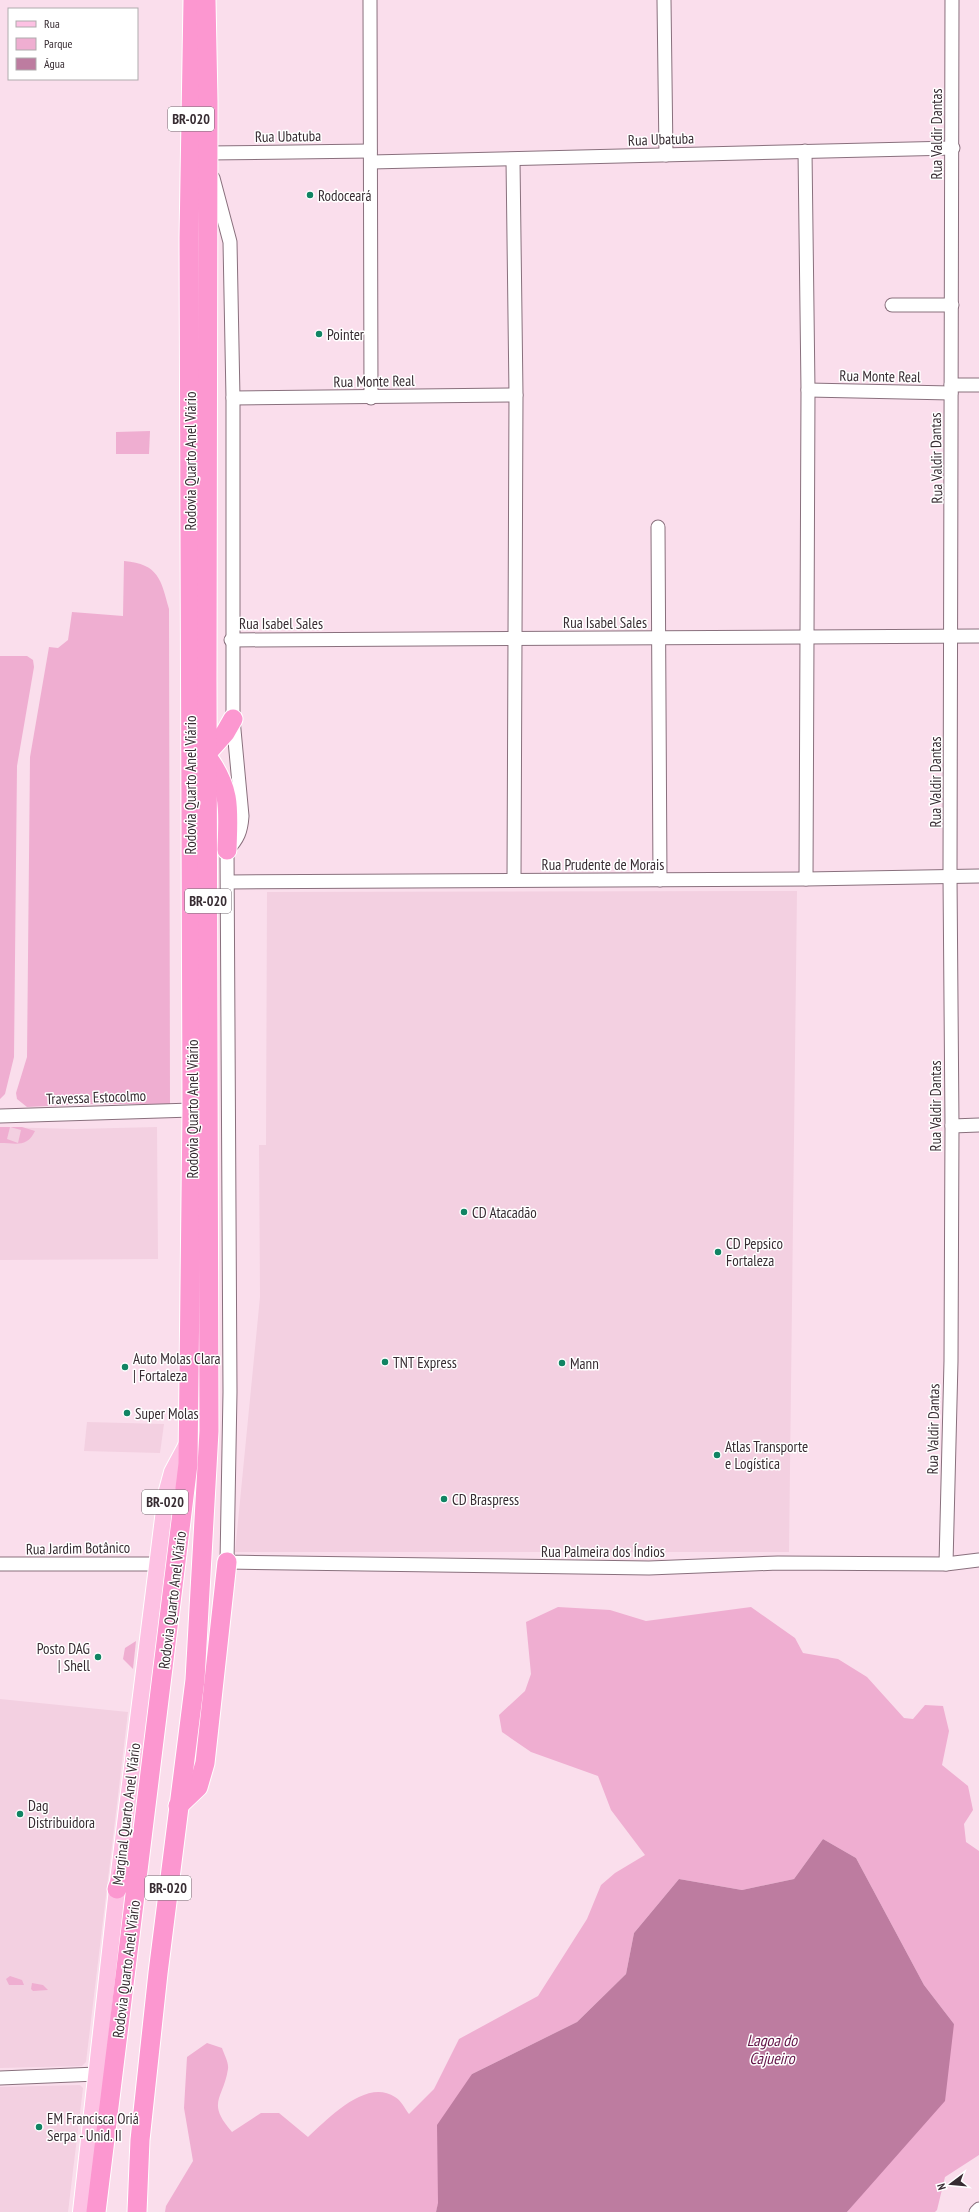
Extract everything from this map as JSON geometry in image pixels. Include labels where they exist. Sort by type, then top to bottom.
[{"type":"highway","name":"Rodovia Quarto Anel Viário","points":[[96,2212],[188,1464],[187,1444],[192,1110],[189,238],[193,0]]},
{"type":"highway","name":"Rodovia Quarto Anel Viário","points":[[137,2212],[140,2140],[178,1806],[195,1680],[203,1565],[209,1431],[206,0]]},
{"type":"highway","points":[[227,850],[227,794],[208,755],[225,733],[233,719]]},
{"type":"highway","points":[[178,1806],[198,1787],[205,1763],[227,1562]]},
{"type":"highway","points":[[176,1565],[203,1565]]},
{"type":"highway","points":[[117,1889],[145,1816]]},
{"type":"main road","name":"Marginal Quarto Anel Viário","points":[[81,2212],[117,1889],[166,1494],[172,1472],[187,1444]]},
{"type":"street","points":[[370,0],[371,398]]},
{"type":"street","points":[[664,0],[666,155]]},
{"type":"street","name":"Rua Valdir Dantas","points":[[946,1564],[951,1361],[952,1126],[950,876],[952,636],[952,0]]},
{"type":"street","name":"Rua Ubatuba","points":[[207,155],[513,160],[953,148]]},
{"type":"street","points":[[805,151],[808,390],[806,879]]},
{"type":"street","points":[[207,155],[229,235],[233,398],[231,640],[233,719],[242,816],[239,835],[227,850],[230,1392],[227,1562]]},
{"type":"street","points":[[513,160],[516,396],[514,880]]},
{"type":"street","points":[[892,306],[952,305]]},
{"type":"street","name":"Rua Monte Real","points":[[808,390],[951,389],[979,385]]},
{"type":"street","name":"Rua Monte Real","points":[[233,398],[516,396]]},
{"type":"street","points":[[658,527],[660,880]]},
{"type":"street","name":"Rua Isabel Sales","points":[[231,640],[514,637],[659,638],[979,636]]},
{"type":"street","name":"Rua Prudente de Morais","points":[[228,882],[806,879],[979,876]]},
{"type":"street","name":"Travessa Estocolmo","points":[[0,1116],[192,1110]]},
{"type":"street","points":[[952,1126],[979,1125]]},
{"type":"street","name":"Rua Palmeira dos Índios","points":[[227,1562],[649,1568],[778,1563],[946,1564],[979,1560]]},
{"type":"street","name":"Rua Jardim Botânico","points":[[0,1564],[157,1564]]},
{"type":"street","points":[[0,2078],[97,2074]]},
{"type":"street","points":[[976,2212],[979,2209]]},
{"type":"shaded area","points":[[797,891],[789,1552],[235,1552],[260,1297],[259,1145],[266,1145],[267,892]]},
{"type":"shaded area","points":[[0,1127],[75,1129],[157,1127],[158,1259],[0,1260]]},
{"type":"shaded area","points":[[87,1422],[164,1424],[160,1453],[84,1451]]},
{"type":"shaded area","points":[[0,1699],[128,1712],[86,2062],[82,2066],[0,2068]]},
{"type":"shaded area","name":"EM Francisca Oriá Serpa - Unid. II","points":[[80,2085],[83,2088],[68,2212],[0,2212],[0,2087]]},
{"type":"green space","points":[[150,431],[149,454],[116,454],[116,432]]},
{"type":"green space","points":[[124,561],[145,566],[157,575],[164,590],[169,609],[170,1104],[87,1104],[27,1107],[17,1099],[16,1093],[27,1057],[30,757],[49,647],[58,648],[68,640],[72,612],[123,616]]},
{"type":"green space","points":[[0,656],[27,656],[33,660],[34,667],[17,766],[14,1057],[5,1094],[0,1099]]},
{"type":"green space","points":[[0,1127],[10,1127],[22,1127],[35,1131],[25,1142],[16,1144],[0,1143]],"holes":[[[10,1127],[21,1130],[18,1143],[7,1139]]]},
{"type":"green space","points":[[558,1607],[610,1610],[646,1621],[751,1607],[795,1638],[803,1653],[838,1659],[867,1677],[904,1718],[913,1719],[925,1705],[943,1706],[949,1731],[942,1765],[968,1786],[973,1810],[964,1824],[966,1842],[979,1851],[979,2155],[945,2177],[937,2210],[935,2212],[847,2212],[883,2169],[954,2024],[924,1985],[856,1858],[823,1839],[794,1879],[742,1890],[679,1879],[634,1933],[626,1974],[577,2022],[472,2074],[436,2212],[165,2212],[166,2206],[193,2161],[184,2108],[187,2057],[207,2043],[222,2048],[227,2061],[228,2069],[218,2101],[218,2107],[224,2122],[232,2132],[261,2113],[279,2113],[308,2137],[326,2120],[348,2103],[372,2093],[384,2093],[397,2098],[409,2114],[434,2089],[459,2039],[538,1996],[587,1919],[601,1885],[615,1873],[645,1855],[611,1810],[598,1776],[531,1752],[502,1732],[499,1715],[525,1691],[531,1674],[526,1622]]},
{"type":"green space","points":[[136,1641],[133,1669],[123,1659],[125,1648]]},
{"type":"green space","points":[[10,1976],[22,1980],[24,1985],[9,1985],[6,1979]]},
{"type":"green space","points":[[32,1983],[43,1985],[48,1990],[33,1991],[31,1989]]},
{"type":"water","name":"Lagoa do Cajueiro","points":[[823,1839],[856,1858],[924,1985],[954,2024],[945,2101],[847,2212],[436,2212],[438,2203],[437,2125],[472,2074],[577,2022],[626,1974],[634,1933],[679,1879],[742,1890],[794,1879]]},
{"type":"place","name":"Rodoceará","points":[[310,195]]},
{"type":"place","name":"Pointer","points":[[319,334]]},
{"type":"place","name":"CD Atacadão","points":[[464,1212]]},
{"type":"place","name":"CD Pepsico Fortaleza","points":[[718,1252]]},
{"type":"place","name":"TNT Express","points":[[385,1362]]},
{"type":"place","name":"Mann","points":[[562,1363]]},
{"type":"place","name":"Auto Molas Clara | Fortaleza","points":[[125,1367]]},
{"type":"place","name":"Super Molas","points":[[127,1413]]},
{"type":"place","name":"Atlas Transporte e Logística","points":[[717,1455]]},
{"type":"place","name":"CD Braspress","points":[[444,1499]]},
{"type":"place","name":"Posto DAG | Shell","points":[[98,1657]]},
{"type":"place","name":"Dag Distribuidora","points":[[20,1814]]},
{"type":"place","name":"EM Francisca Oriá Serpa - Unid. II","points":[[39,2127]]}]
